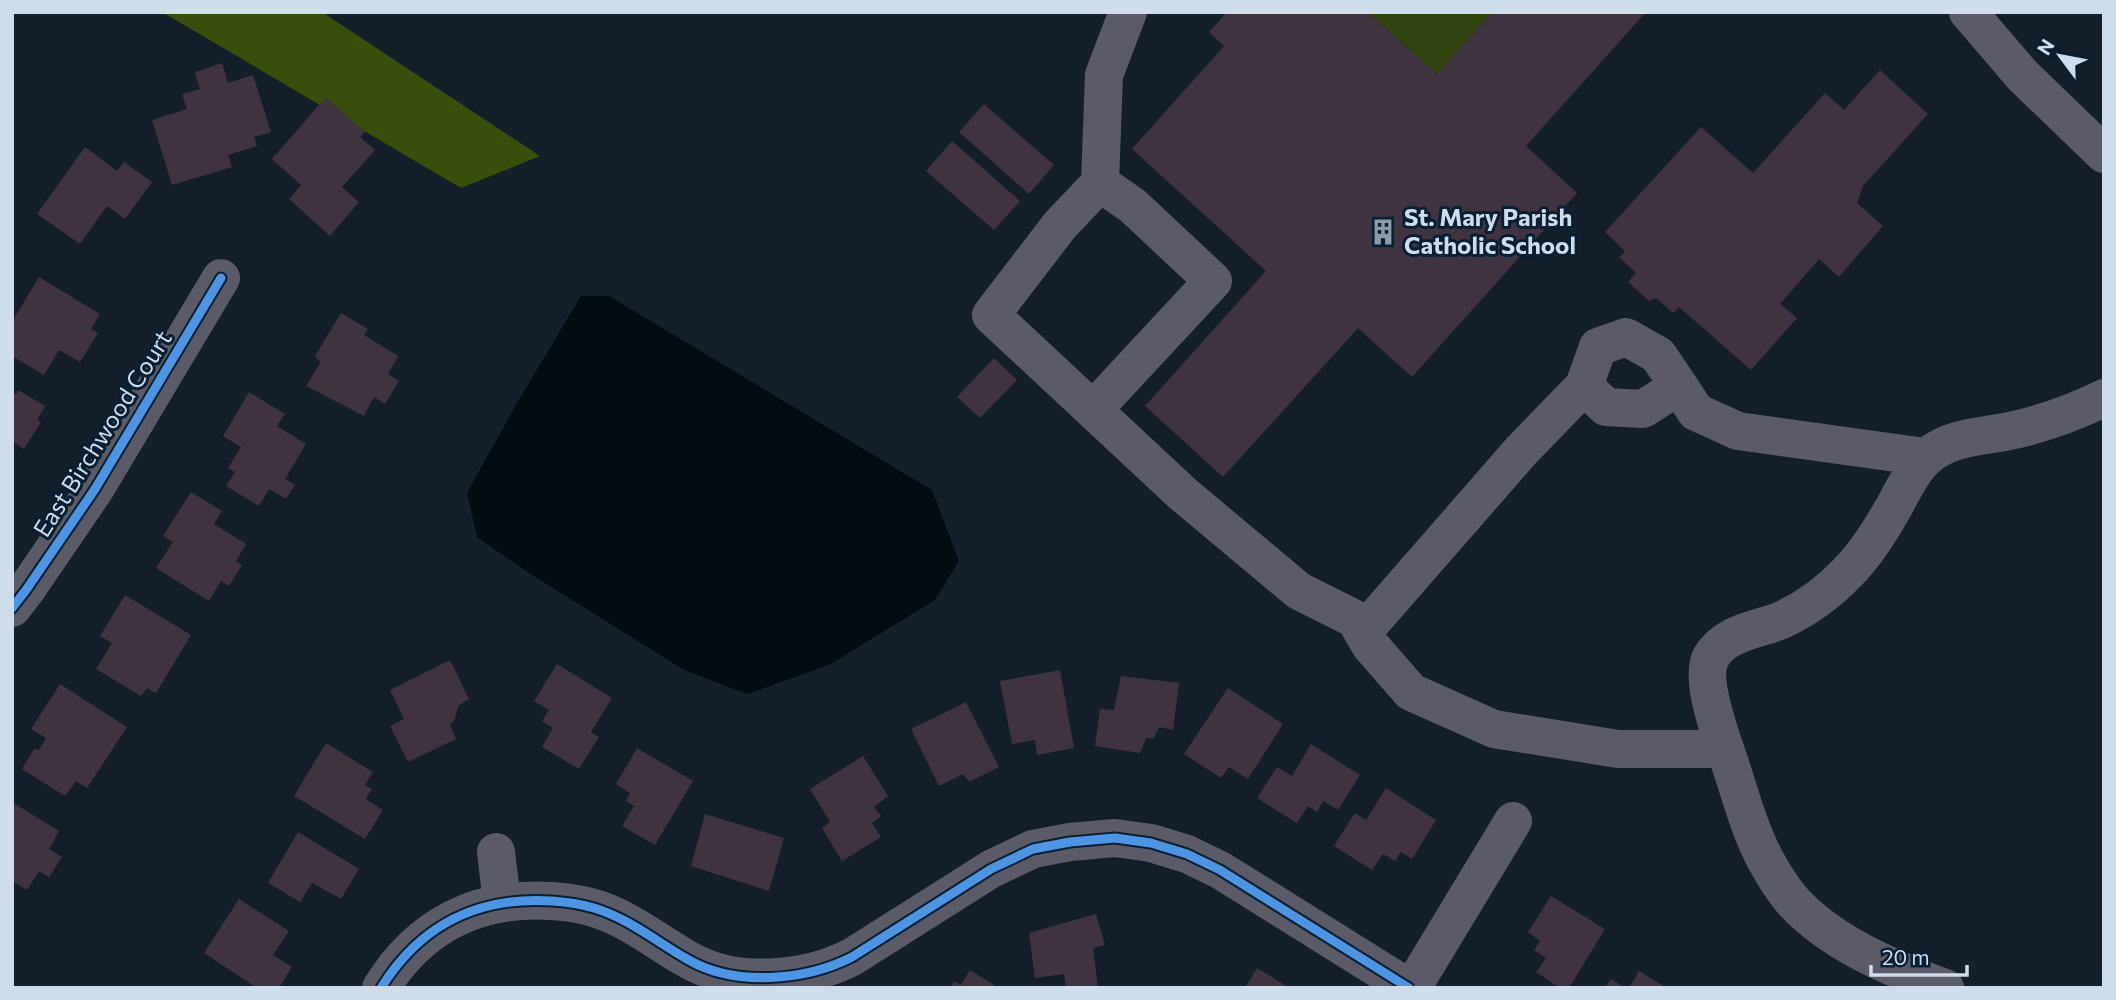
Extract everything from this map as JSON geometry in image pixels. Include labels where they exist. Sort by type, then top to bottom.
[{"type":"street","points":[[1128,12],[1104,75],[1100,183],[1060,225],[991,314],[1183,494],[1299,591],[1355,619],[1370,645],[1411,692],[1494,729],[1618,749],[1725,749]]},
{"type":"street","points":[[1968,12],[2022,75],[2104,154]]},
{"type":"street","points":[[1093,410],[1213,281],[1133,206],[1100,183]]},
{"type":"street","name":"East Birchwood Court","points":[[12,607],[94,489],[221,278]]},
{"type":"street","points":[[1363,632],[1521,451],[1584,386],[1598,347],[1626,337],[1658,355],[1696,412],[1738,431],[1925,457]]},
{"type":"street","points":[[1584,386],[1606,407],[1643,409],[1679,386]]},
{"type":"street","points":[[1945,988],[1909,975],[1843,940],[1812,919],[1790,897],[1765,858],[1718,730],[1707,676],[1709,660],[1731,637],[1783,619],[1821,598],[1851,569],[1890,514],[1925,457],[1939,448],[1969,438],[2014,430],[2068,415],[2104,398]]},
{"type":"street","points":[[381,988],[391,971],[417,944],[441,925],[473,909],[533,900],[567,902],[594,908],[626,922],[691,961],[729,974],[810,981],[991,869],[1032,849],[1115,838],[1156,844],[1187,854],[1220,870],[1411,988],[1513,821]]},
{"type":"street","points":[[496,852],[502,903]]},
{"type":"green space","points":[[162,12],[322,12],[540,156],[461,188]]},
{"type":"green space","points":[[1368,12],[1493,12],[1437,74]]},
{"type":"shaded area","points":[[581,296],[609,296],[932,490],[959,561],[935,600],[829,665],[747,694],[684,670],[526,571],[477,537],[467,493]]},
{"type":"building","name":"St. Mary Parish Catholic School","points":[[1227,12],[1368,12],[1437,74],[1493,12],[1646,12],[1526,146],[1577,193],[1412,377],[1358,328],[1223,477],[1145,406],[1266,271],[1132,149],[1224,46],[1209,32]]},
{"type":"building","points":[[222,63],[228,83],[253,75],[271,132],[254,137],[257,146],[228,155],[232,167],[172,185],[152,120],[187,109],[182,94],[200,89],[195,72]]},
{"type":"building","points":[[1880,70],[1928,114],[1863,186],[1857,203],[1883,226],[1839,277],[1819,259],[1780,304],[1797,318],[1751,370],[1679,307],[1673,313],[1656,298],[1649,301],[1628,282],[1636,273],[1619,257],[1625,251],[1605,232],[1701,127],[1753,173],[1825,93],[1844,110]]},
{"type":"building","points":[[326,97],[365,132],[360,137],[375,150],[342,187],[359,202],[330,236],[289,199],[301,185],[272,159]]},
{"type":"building","points":[[984,104],[1054,165],[1029,194],[959,132]]},
{"type":"building","points":[[952,141],[1020,201],[994,230],[926,171]]},
{"type":"building","points":[[85,147],[117,171],[124,162],[152,182],[125,219],[107,206],[80,244],[37,214]]},
{"type":"building","points":[[39,277],[100,314],[91,329],[98,333],[80,362],[59,350],[44,375],[12,356],[12,322]]},
{"type":"building","points":[[341,313],[368,329],[364,335],[398,356],[388,374],[399,381],[385,404],[374,397],[364,416],[306,386],[321,362],[315,356]]},
{"type":"building","points":[[994,358],[1017,380],[980,418],[957,397]]},
{"type":"building","points":[[18,390],[45,406],[37,420],[41,422],[24,449],[12,441],[12,392],[16,394]]},
{"type":"building","points":[[249,392],[285,414],[277,426],[306,444],[285,479],[295,485],[286,499],[269,489],[259,506],[226,486],[235,472],[228,468],[241,447],[223,436]]},
{"type":"building","points":[[191,492],[222,511],[214,524],[246,544],[236,561],[242,565],[229,586],[221,581],[209,601],[156,568],[173,542],[163,536]]},
{"type":"building","points":[[125,595],[191,635],[156,693],[147,688],[141,696],[96,669],[112,643],[100,636]]},
{"type":"building","points":[[450,660],[469,699],[458,706],[455,719],[450,725],[456,739],[408,762],[390,726],[404,719],[390,690]]},
{"type":"building","points":[[557,664],[612,698],[591,732],[599,737],[579,769],[542,747],[553,728],[542,721],[549,710],[534,701]]},
{"type":"building","points":[[1060,670],[1074,748],[1037,755],[1035,740],[1012,744],[1000,681]]},
{"type":"building","points":[[1121,676],[1179,683],[1173,730],[1159,727],[1154,738],[1146,738],[1140,753],[1095,746],[1100,709],[1114,710]]},
{"type":"building","points":[[60,684],[127,727],[87,788],[76,781],[65,796],[22,769],[34,749],[39,750],[46,738],[31,729]]},
{"type":"building","points":[[1228,688],[1283,724],[1248,779],[1229,767],[1221,778],[1184,754]]},
{"type":"building","points":[[966,702],[999,767],[969,782],[963,774],[939,786],[911,729]]},
{"type":"building","points":[[326,743],[373,772],[365,785],[372,789],[366,799],[383,810],[365,839],[294,796]]},
{"type":"building","points":[[1311,744],[1360,775],[1338,810],[1323,801],[1317,812],[1308,806],[1297,823],[1257,798],[1277,767],[1292,776]]},
{"type":"building","points":[[637,748],[693,781],[655,845],[622,826],[634,806],[626,801],[630,793],[616,784]]},
{"type":"building","points":[[863,756],[888,796],[874,807],[881,816],[872,823],[881,837],[842,861],[822,828],[830,822],[810,789]]},
{"type":"building","points":[[1386,788],[1436,820],[1412,859],[1401,852],[1395,861],[1383,854],[1372,870],[1334,846],[1355,813],[1366,820]]},
{"type":"building","points":[[12,802],[59,831],[49,849],[62,857],[49,877],[39,871],[27,890],[12,881]]},
{"type":"building","points":[[705,814],[784,838],[769,891],[691,866]]},
{"type":"building","points":[[298,832],[359,869],[341,899],[312,883],[300,902],[268,883]]},
{"type":"building","points":[[1551,896],[1605,929],[1569,988],[1560,988],[1536,972],[1546,958],[1534,950],[1540,941],[1528,932]]},
{"type":"building","points":[[239,899],[289,931],[273,955],[292,967],[279,988],[257,988],[204,953]]},
{"type":"building","points":[[1096,914],[1105,945],[1093,948],[1098,988],[1066,988],[1064,974],[1035,978],[1029,933]]},
{"type":"building","points":[[1257,968],[1290,988],[1245,988]]},
{"type":"building","points":[[970,970],[999,988],[950,988],[954,981],[961,985]]},
{"type":"building","points":[[1639,971],[1667,988],[1629,988]]},
{"type":"building","points":[[1611,979],[1626,988],[1605,988]]},
{"type":"cycle path","points":[[12,608],[95,489],[221,278]]},
{"type":"cycle path","points":[[381,988],[414,947],[433,931],[476,910],[525,901],[568,903],[607,912],[687,959],[726,974],[769,978],[792,976],[852,957],[991,869],[1033,849],[1115,838],[1151,843],[1187,854],[1220,870],[1409,988]]},
{"type":"place","name":"St. Mary Parish Catholic School","points":[[1383,232]]}]
